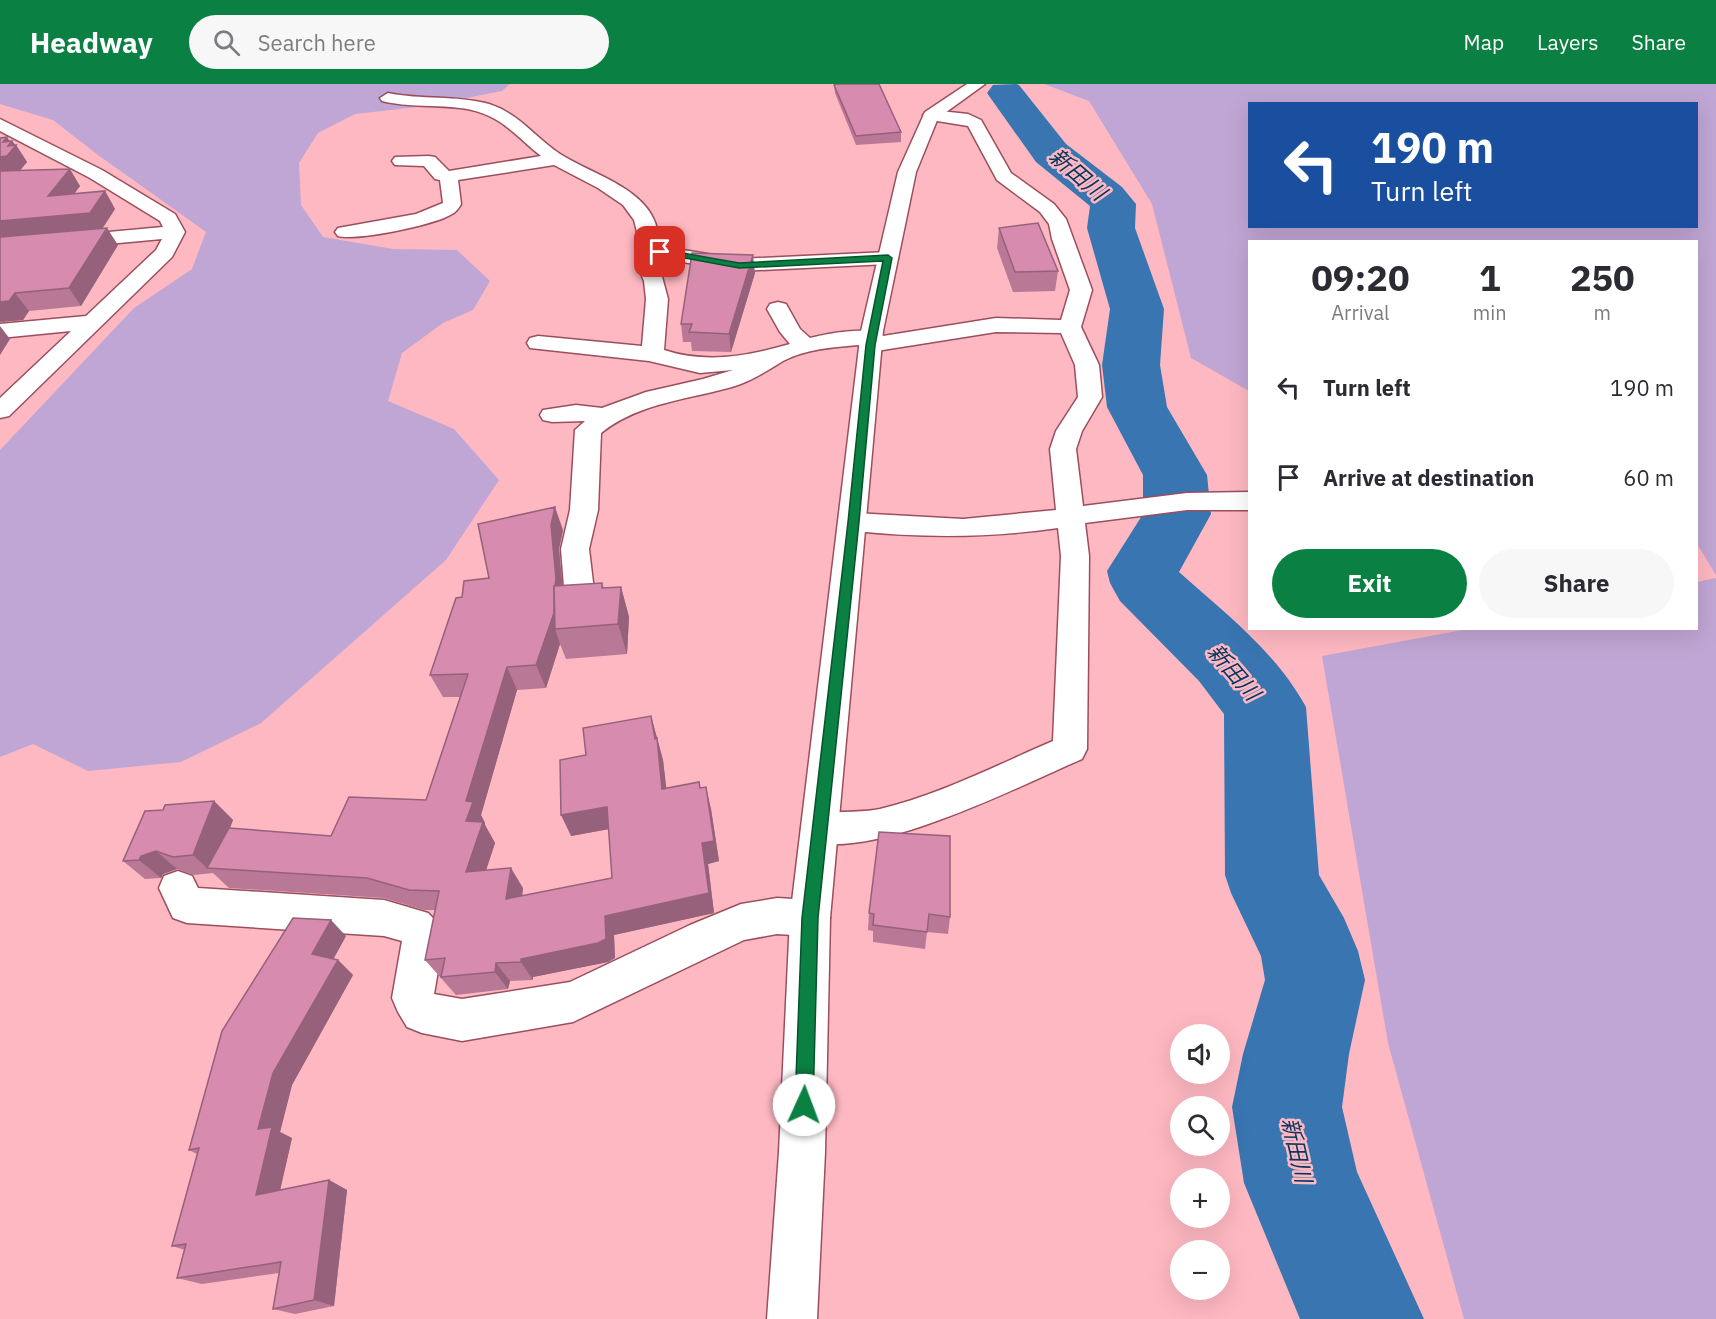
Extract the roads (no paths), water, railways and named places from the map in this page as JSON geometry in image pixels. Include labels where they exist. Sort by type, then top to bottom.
[{"type":"street","points":[[792,1319],[802,1152],[810,918],[872,338],[907,172],[931,115],[976,84]]},
{"type":"street","points":[[388,98],[408,103],[486,109],[505,117],[557,159],[598,181],[634,206],[643,218],[648,235],[648,267],[654,281],[659,314],[652,354]]},
{"type":"street","points":[[819,829],[879,825],[936,806],[1070,748],[1075,556],[1063,449],[1069,431],[1090,397],[1087,365],[1070,327],[1081,290],[1062,239],[1059,223],[1047,208],[1011,184],[1004,176],[975,123],[968,119],[931,115]]},
{"type":"street","points":[[2,125],[96,174],[168,218],[175,232]]},
{"type":"street","points":[[401,161],[420,159],[429,161],[441,175],[449,176],[557,159]]},
{"type":"street","points":[[64,176],[96,174]]},
{"type":"street","points":[[345,232],[428,217],[447,211],[452,204],[449,176]]},
{"type":"street","points":[[0,248],[175,232]]},
{"type":"street","points":[[0,411],[165,253],[175,232]]},
{"type":"street","points":[[647,250],[739,265],[888,258]]},
{"type":"street","points":[[872,338],[909,327],[1000,308]]},
{"type":"street","points":[[778,309],[791,332],[804,346]]},
{"type":"street","points":[[0,331],[94,321]]},
{"type":"street","points":[[538,343],[652,354],[680,363],[700,366],[732,364],[776,356],[829,340],[996,326],[1070,327]]},
{"type":"street","points":[[580,599],[575,549],[584,510],[588,430],[607,416],[633,404],[731,379],[764,366],[776,356]]},
{"type":"street","points":[[552,415],[576,412],[607,416]]},
{"type":"street","points":[[854,522],[910,528],[999,526],[1193,502],[1248,501]]},
{"type":"street","points":[[178,888],[187,905],[384,918],[414,926],[424,936],[413,998],[422,1012],[462,1020],[573,1002],[741,922],[777,916],[810,918]]},
{"type":"waterway","name":"新田川","points":[[1006,93],[1051,153],[1113,204],[1111,228],[1137,309],[1131,365],[1137,407],[1175,475],[1177,514],[1143,571],[1146,583],[1227,660],[1265,707],[1272,875],[1278,893],[1309,951],[1315,980],[1296,1054],[1287,1107],[1302,1183],[1362,1319]]}]
